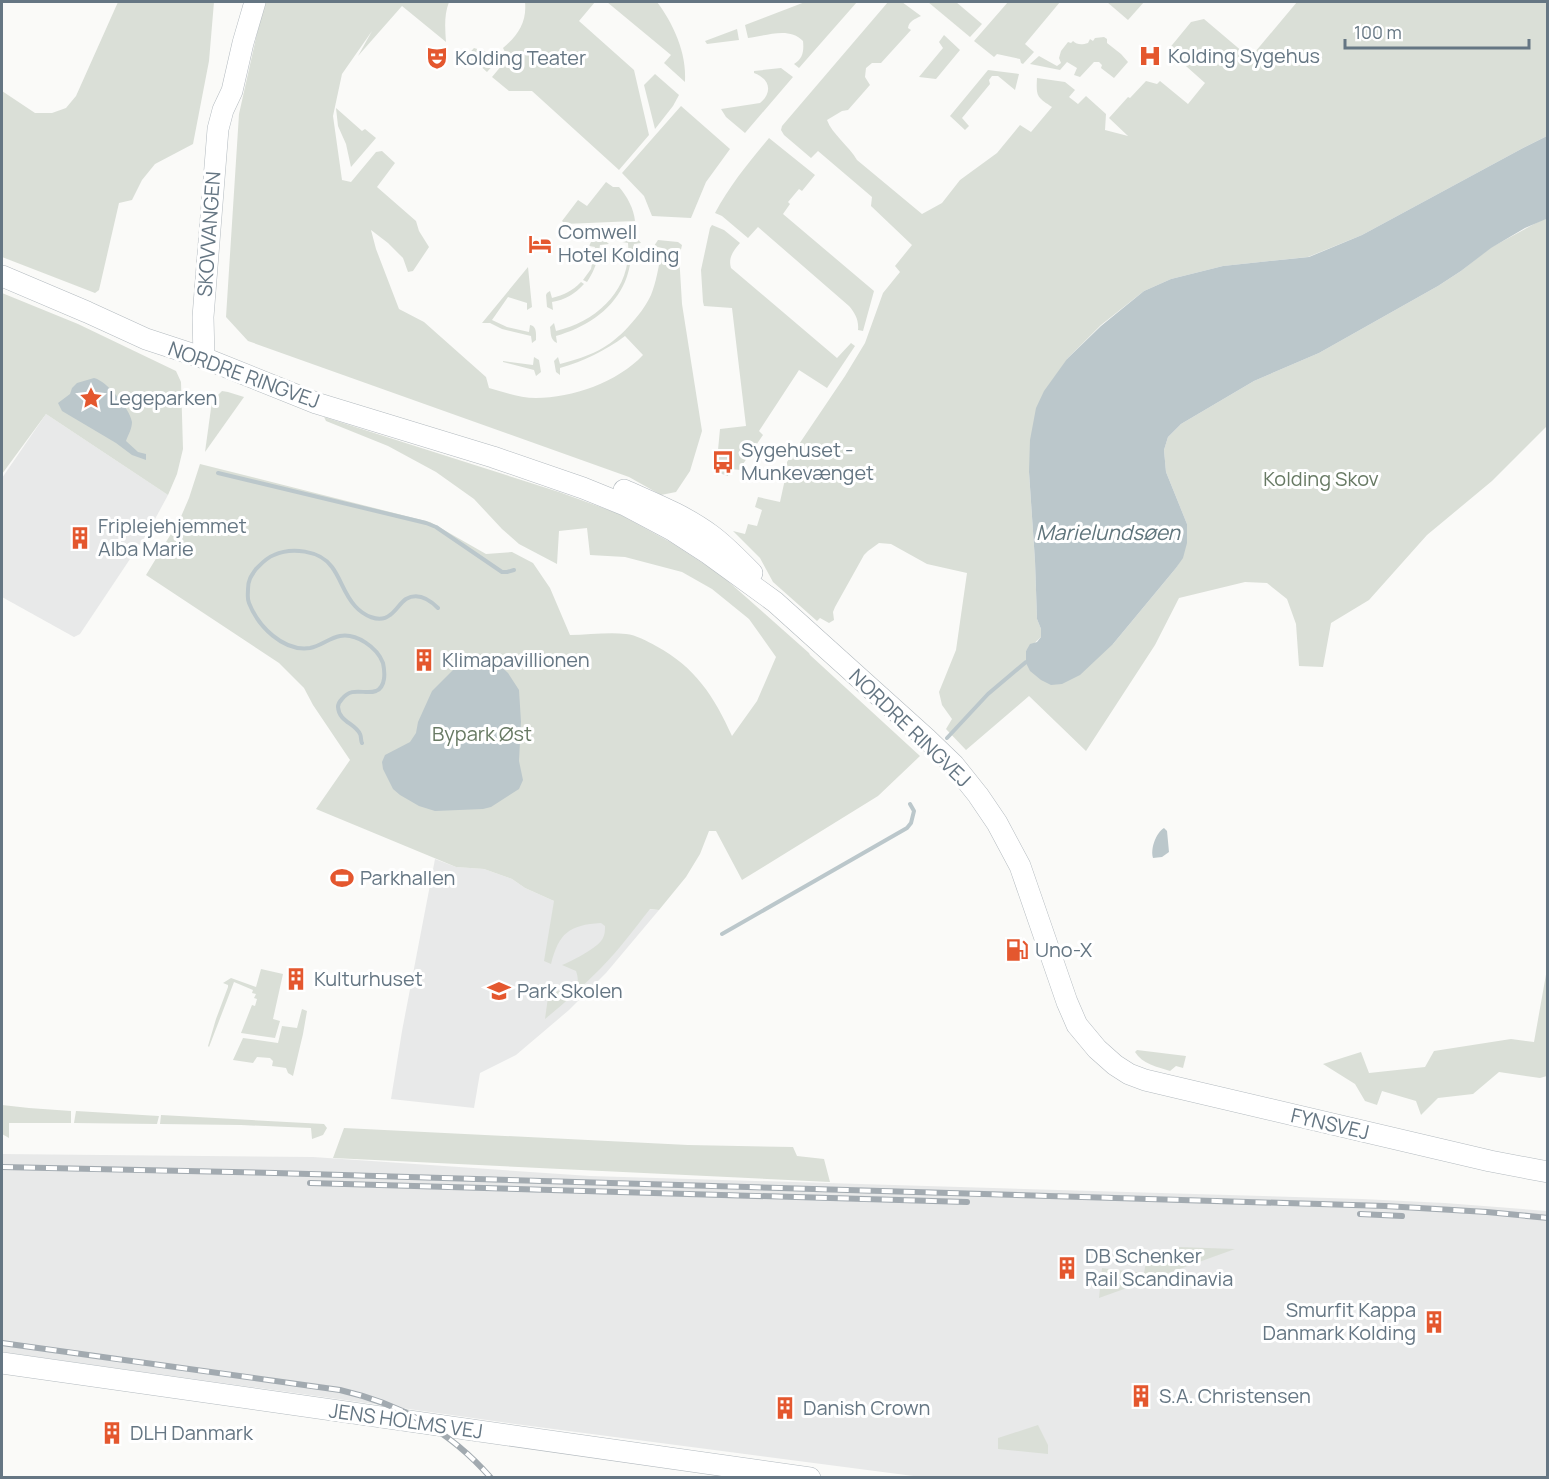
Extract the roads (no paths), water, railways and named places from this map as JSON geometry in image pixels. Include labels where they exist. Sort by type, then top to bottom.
[{"type":"main road","name":"SKOVVANGEN","points":[[223,110],[221,88],[229,42],[242,2]]},
{"type":"main road","name":"SKOVVANGEN","points":[[204,358],[204,293],[218,129],[223,110],[232,91],[255,2]]},
{"type":"main road","name":"NORDRE RINGVEJ","points":[[2,276],[146,339],[204,358],[316,403],[493,457],[545,461],[606,482],[681,516],[710,534],[732,552],[775,602],[954,765],[978,795],[997,823],[1020,866],[1071,1013],[1086,1037],[1115,1065]]},
{"type":"main road","name":"FYNSVEJ","points":[[1115,1065],[1129,1074],[1173,1087],[1490,1161],[1548,1172]]},
{"type":"main road","name":"JENS HOLMS VEJ","points":[[2,1363],[810,1478]]},
{"type":"water","name":"Marielundsøen","points":[[1547,136],[1548,217],[1546,219],[1525,228],[1491,248],[1438,286],[1319,353],[1254,381],[1181,424],[1168,437],[1164,450],[1166,472],[1187,524],[1187,543],[1183,558],[1113,644],[1080,675],[1062,684],[1051,685],[1030,671],[1026,663],[1026,651],[1030,644],[1037,642],[1041,637],[1041,629],[1037,619],[1029,472],[1030,440],[1036,408],[1044,391],[1067,359],[1101,326],[1144,291],[1171,279],[1223,266],[1309,257],[1362,235]]},
{"type":"water","points":[[94,378],[105,384],[127,410],[132,422],[126,441],[138,452],[146,454],[146,460],[132,455],[62,411],[58,403],[70,394],[72,388],[77,383]]},
{"type":"water","points":[[478,654],[491,657],[508,673],[519,690],[521,722],[519,761],[523,780],[519,789],[491,807],[483,809],[435,811],[419,806],[393,789],[382,762],[385,755],[410,742],[416,733],[418,722],[432,691],[467,656]]},
{"type":"water","points":[[1164,828],[1167,831],[1169,852],[1162,857],[1153,858],[1154,842]]},
{"type":"waterway","points":[[218,473],[426,523],[436,527],[502,572],[514,570]]},
{"type":"waterway","points":[[362,743],[358,730],[341,716],[338,704],[350,693],[372,692],[382,686],[384,675],[380,657],[365,642],[353,637],[336,637],[310,648],[290,646],[281,642],[265,628],[253,612],[248,598],[251,576],[271,556],[289,551],[305,552],[327,561],[351,601],[371,617],[386,618],[406,599],[415,596],[428,600],[438,608]]},
{"type":"waterway","points":[[947,738],[988,694],[1026,662]]},
{"type":"waterway","points":[[722,934],[907,828],[914,811],[910,804]]},
{"type":"railway","points":[[2,1167],[1385,1206],[1548,1218]]},
{"type":"railway","points":[[310,1183],[967,1202]]},
{"type":"railway","points":[[1360,1214],[1402,1216]]},
{"type":"railway","points":[[2,1343],[340,1390],[362,1396],[404,1412],[441,1433],[459,1446],[491,1478]]},
{"type":"place","name":"Kolding Sygehus","points":[[1150,56]]},
{"type":"place","name":"Kolding Teater","points":[[437,58]]},
{"type":"place","name":"Comwell Hotel Kolding","points":[[540,244]]},
{"type":"place","name":"Legeparken","points":[[91,398]]},
{"type":"place","name":"Sygehuset - Munkevænget","points":[[723,462]]},
{"type":"place","name":"Friplejehjemmet Alba Marie","points":[[80,538]]},
{"type":"place","name":"Klimapavillionen","points":[[424,660]]},
{"type":"place","name":"Parkhallen","points":[[342,878]]},
{"type":"place","name":"Uno-X","points":[[1017,950]]},
{"type":"place","name":"Kulturhuset","points":[[296,979]]},
{"type":"place","name":"Park Skolen","points":[[499,991]]},
{"type":"place","name":"DB Schenker Rail Scandinavia","points":[[1067,1268]]},
{"type":"place","name":"Smurfit Kappa Danmark Kolding","points":[[1434,1322]]},
{"type":"place","name":"S.A. Christensen","points":[[1141,1396]]},
{"type":"place","name":"Danish Crown","points":[[785,1408]]},
{"type":"place","name":"DLH Danmark","points":[[112,1433]]},
{"type":"park label","name":"Kolding Skov","points":[[1321,479]]},
{"type":"park label","name":"Bypark Øst","points":[[482,734]]}]
